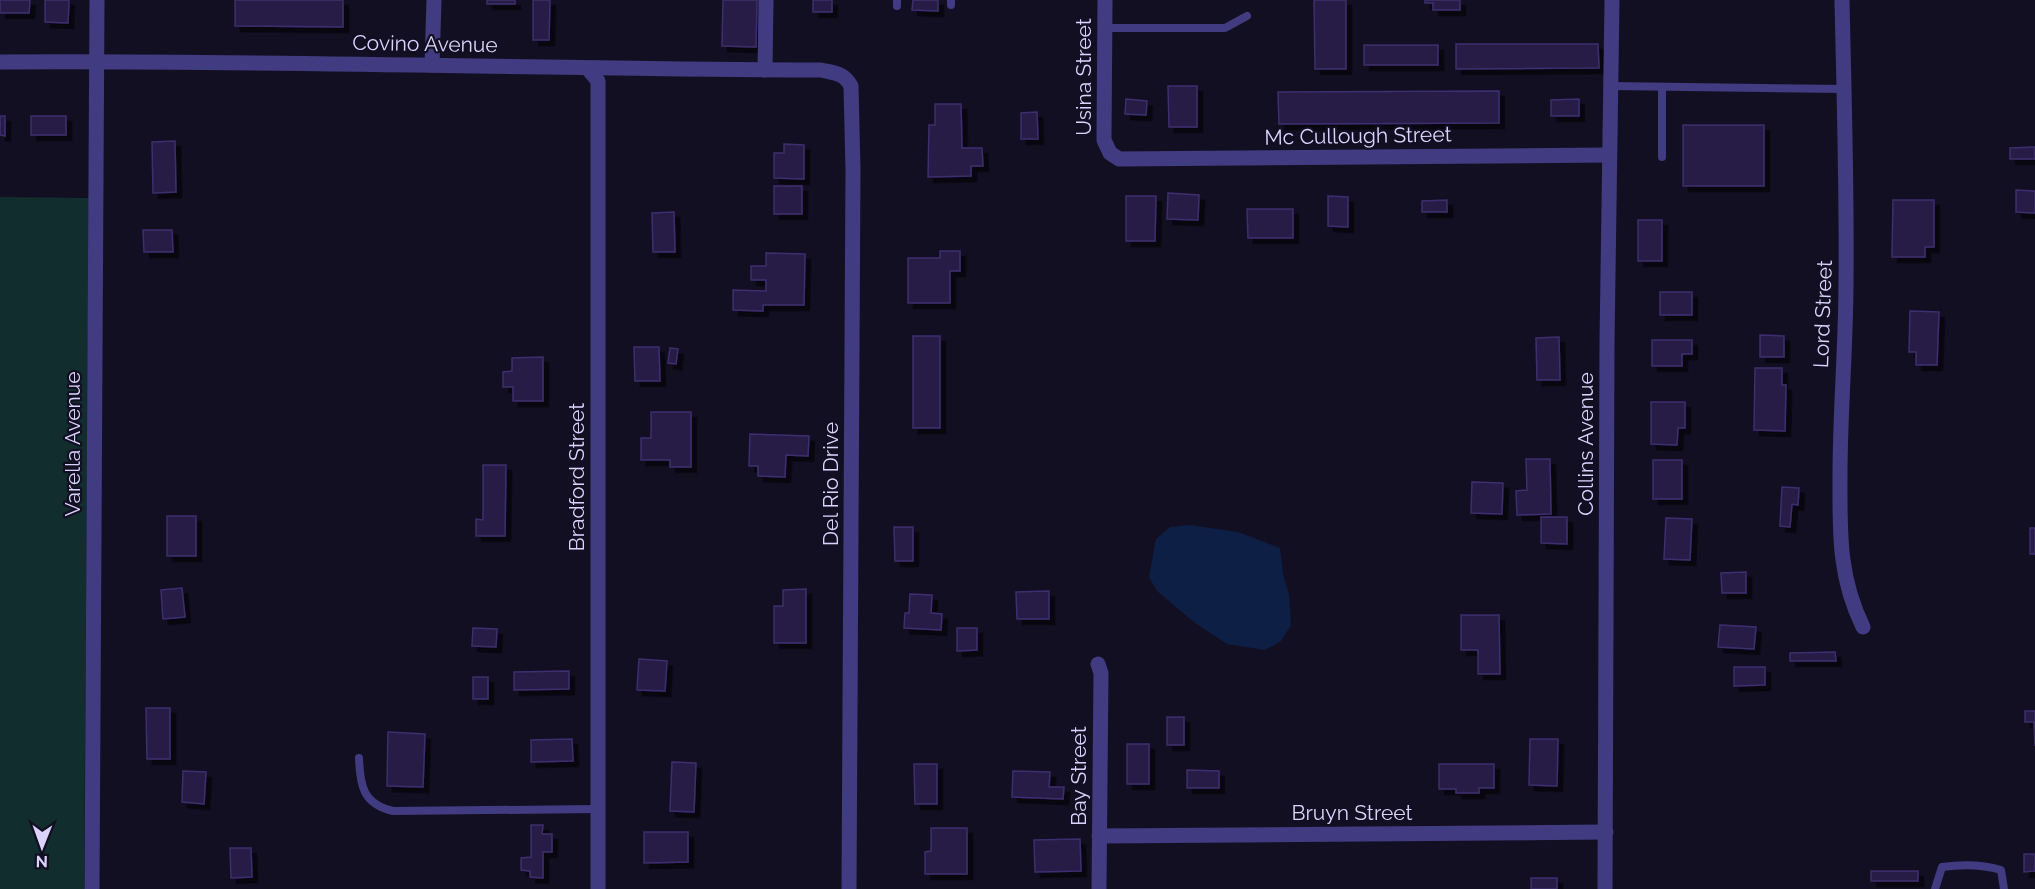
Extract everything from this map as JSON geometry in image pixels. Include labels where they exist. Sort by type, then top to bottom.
[{"type":"street","name":"Varella Avenue","points":[[92,889],[97,0]]},
{"type":"street","points":[[432,65],[434,0]]},
{"type":"street","points":[[765,70],[766,0]]},
{"type":"street","name":"Usina Street","points":[[1105,0],[1104,140],[1110,153]]},
{"type":"street","name":"Collins Avenue","points":[[1605,889],[1612,0]]},
{"type":"street","name":"Lord Street","points":[[1842,0],[1846,89],[1846,284],[1842,376],[1840,554],[1846,584],[1863,627]]},
{"type":"street","name":"Covino Avenue","points":[[0,62],[432,65],[589,70],[821,70],[841,74],[848,79]]},
{"type":"street","name":"Bradford Street","points":[[589,70],[598,81],[599,103],[597,889]]},
{"type":"street","name":"Del Rio Drive","points":[[848,79],[851,86],[853,170],[849,889]]},
{"type":"street","name":"Mc Cullough Street","points":[[1110,153],[1126,161],[1609,155]]},
{"type":"street","name":"Bay Street","points":[[1098,664],[1101,673],[1099,889]]},
{"type":"street","name":"Bruyn Street","points":[[1099,836],[1606,831]]},
{"type":"lane","points":[[1105,28],[1225,28],[1247,16]]},
{"type":"lane","points":[[1611,86],[1846,89]]},
{"type":"lane","points":[[1662,87],[1662,157]]},
{"type":"lane","points":[[359,758],[362,786],[367,797],[376,807],[393,811],[598,809]]},
{"type":"lane","points":[[1935,889],[1942,867],[1962,864],[1984,865],[2001,870],[2004,889]]},
{"type":"green space","points":[[0,197],[89,198],[84,889],[0,889]]},
{"type":"water","points":[[1190,525],[1238,532],[1280,548],[1283,574],[1289,595],[1291,625],[1281,641],[1265,650],[1227,644],[1195,623],[1157,591],[1149,577],[1156,539],[1170,527]]},
{"type":"building","points":[[0,0],[30,0],[29,13],[0,13]]},
{"type":"building","points":[[45,0],[69,0],[68,23],[45,22]]},
{"type":"building","points":[[235,0],[343,0],[343,27],[235,26]]},
{"type":"building","points":[[487,0],[515,0],[515,4],[487,4]]},
{"type":"building","points":[[533,0],[550,0],[549,40],[533,40]]},
{"type":"building","points":[[723,0],[757,0],[756,47],[722,46]]},
{"type":"building","points":[[813,0],[832,0],[832,12],[813,12]]},
{"type":"building","points":[[913,0],[938,0],[938,11],[912,10]]},
{"type":"building","points":[[1314,0],[1346,0],[1346,69],[1315,69]]},
{"type":"building","points":[[1425,0],[1460,0],[1460,10],[1433,10],[1433,3],[1425,3]]},
{"type":"building","points":[[1456,44],[1598,44],[1599,68],[1456,69]]},
{"type":"building","points":[[1364,45],[1438,45],[1438,65],[1364,65]]},
{"type":"building","points":[[1168,86],[1197,86],[1197,127],[1169,127]]},
{"type":"building","points":[[1499,91],[1499,123],[1279,124],[1278,92]]},
{"type":"building","points":[[1126,99],[1147,101],[1146,115],[1125,114]]},
{"type":"building","points":[[1579,99],[1579,116],[1551,116],[1551,100]]},
{"type":"building","points":[[935,104],[961,104],[962,148],[982,148],[983,166],[971,166],[971,176],[928,177],[929,125],[935,125]]},
{"type":"building","points":[[1037,112],[1038,139],[1021,139],[1021,113]]},
{"type":"building","points":[[0,116],[5,116],[5,136],[0,135]]},
{"type":"building","points":[[31,116],[66,116],[66,135],[31,135]]},
{"type":"building","points":[[1683,125],[1764,125],[1764,186],[1683,186]]},
{"type":"building","points":[[175,141],[176,192],[153,193],[152,142]]},
{"type":"building","points":[[784,144],[804,145],[804,179],[774,178],[774,153],[784,153]]},
{"type":"building","points":[[2035,147],[2035,159],[2010,159],[2010,148]]},
{"type":"building","points":[[774,186],[802,186],[802,214],[774,214]]},
{"type":"building","points":[[2016,190],[2035,191],[2035,213],[2016,212]]},
{"type":"building","points":[[1168,193],[1199,195],[1198,220],[1167,219]]},
{"type":"building","points":[[1126,196],[1156,196],[1155,241],[1126,241]]},
{"type":"building","points":[[1328,196],[1348,197],[1348,227],[1328,226]]},
{"type":"building","points":[[1447,200],[1447,212],[1422,212],[1422,201]]},
{"type":"building","points":[[1893,200],[1934,200],[1934,247],[1925,247],[1925,257],[1892,257]]},
{"type":"building","points":[[1247,209],[1293,209],[1293,238],[1248,238]]},
{"type":"building","points":[[674,212],[675,252],[653,252],[652,213]]},
{"type":"building","points":[[1638,220],[1662,220],[1662,261],[1638,261]]},
{"type":"building","points":[[143,230],[172,230],[173,252],[144,252]]},
{"type":"building","points":[[940,251],[960,251],[960,271],[950,271],[950,303],[908,303],[908,258],[940,258]]},
{"type":"building","points":[[766,253],[805,254],[804,305],[763,305],[763,311],[733,310],[733,290],[766,291],[766,280],[751,280],[751,266],[766,266]]},
{"type":"building","points":[[1660,292],[1692,292],[1692,315],[1660,315]]},
{"type":"building","points":[[1910,311],[1939,312],[1937,365],[1916,365],[1916,352],[1909,352]]},
{"type":"building","points":[[1760,335],[1784,336],[1784,357],[1760,357]]},
{"type":"building","points":[[913,336],[940,336],[940,428],[913,428]]},
{"type":"building","points":[[1559,337],[1560,380],[1537,380],[1536,338]]},
{"type":"building","points":[[1652,340],[1692,340],[1692,354],[1682,354],[1682,366],[1652,366]]},
{"type":"building","points":[[634,347],[659,347],[660,381],[635,381]]},
{"type":"building","points":[[670,348],[678,349],[676,364],[668,363]]},
{"type":"building","points":[[543,357],[543,401],[513,401],[513,387],[503,387],[503,372],[512,371],[512,358]]},
{"type":"building","points":[[1755,368],[1782,368],[1782,385],[1786,385],[1785,431],[1754,430]]},
{"type":"building","points":[[1651,402],[1685,402],[1685,428],[1678,428],[1677,445],[1651,444]]},
{"type":"building","points":[[651,412],[691,412],[691,467],[670,467],[670,460],[641,460],[641,438],[651,438]]},
{"type":"building","points":[[750,434],[809,436],[808,456],[786,455],[785,477],[758,476],[758,466],[749,466]]},
{"type":"building","points":[[1526,459],[1550,459],[1551,514],[1517,515],[1516,491],[1527,490]]},
{"type":"building","points":[[1653,460],[1682,460],[1682,499],[1653,499]]},
{"type":"building","points":[[483,465],[506,465],[505,536],[476,536],[476,519],[483,520]]},
{"type":"building","points":[[1472,482],[1503,483],[1502,514],[1471,513]]},
{"type":"building","points":[[1782,487],[1799,488],[1798,505],[1792,504],[1790,527],[1780,526]]},
{"type":"building","points":[[167,516],[196,516],[196,556],[167,556]]},
{"type":"building","points":[[1541,517],[1567,517],[1567,544],[1541,543]]},
{"type":"building","points":[[1666,518],[1692,519],[1690,560],[1664,559]]},
{"type":"building","points":[[894,527],[913,527],[913,561],[895,561]]},
{"type":"building","points":[[2030,528],[2035,528],[2035,554],[2030,554]]},
{"type":"building","points":[[1746,572],[1746,593],[1722,593],[1721,573]]},
{"type":"building","points":[[182,588],[185,617],[163,619],[161,590]]},
{"type":"building","points":[[806,589],[806,643],[774,643],[774,606],[783,606],[783,590]]},
{"type":"building","points":[[1049,591],[1049,619],[1017,619],[1016,592]]},
{"type":"building","points":[[910,594],[932,595],[931,613],[942,614],[941,630],[904,628],[905,613],[909,613]]},
{"type":"building","points":[[1461,615],[1499,615],[1500,674],[1478,674],[1478,650],[1461,650]]},
{"type":"building","points":[[1720,625],[1756,627],[1754,649],[1718,647]]},
{"type":"building","points":[[473,628],[497,629],[496,647],[472,646]]},
{"type":"building","points":[[957,628],[977,628],[977,650],[957,651]]},
{"type":"building","points":[[1835,652],[1836,661],[1790,661],[1790,653]]},
{"type":"building","points":[[639,659],[667,661],[665,691],[637,690]]},
{"type":"building","points":[[1734,667],[1765,667],[1765,685],[1734,686]]},
{"type":"building","points":[[569,671],[569,689],[514,690],[514,672]]},
{"type":"building","points":[[473,677],[488,677],[488,699],[473,699]]},
{"type":"building","points":[[146,708],[170,708],[170,759],[147,759]]},
{"type":"building","points":[[2025,711],[2035,711],[2035,746],[2034,722],[2025,722]]},
{"type":"building","points":[[1167,717],[1184,717],[1184,745],[1167,745]]},
{"type":"building","points":[[388,732],[425,734],[423,787],[387,786]]},
{"type":"building","points":[[572,739],[573,761],[531,762],[531,740]]},
{"type":"building","points":[[1530,739],[1558,739],[1557,786],[1529,785]]},
{"type":"building","points":[[1127,744],[1149,744],[1149,784],[1127,784]]},
{"type":"building","points":[[672,762],[696,763],[694,812],[670,811]]},
{"type":"building","points":[[914,764],[937,764],[937,804],[915,804]]},
{"type":"building","points":[[1439,764],[1494,764],[1494,788],[1479,788],[1479,793],[1456,793],[1456,789],[1439,789]]},
{"type":"building","points":[[1187,770],[1219,771],[1219,788],[1187,788]]},
{"type":"building","points":[[183,771],[206,772],[204,804],[182,802]]},
{"type":"building","points":[[1013,771],[1050,772],[1049,787],[1064,787],[1063,799],[1012,797]]},
{"type":"building","points":[[531,825],[543,825],[542,834],[552,834],[552,852],[543,852],[543,878],[530,877],[530,871],[521,870],[521,858],[531,857]]},
{"type":"building","points":[[931,828],[967,828],[967,874],[925,874],[925,852],[931,851]]},
{"type":"building","points":[[644,832],[688,832],[688,862],[644,863]]},
{"type":"building","points":[[1080,839],[1081,871],[1035,872],[1034,840]]},
{"type":"building","points":[[230,848],[251,848],[252,877],[231,878]]},
{"type":"building","points":[[2024,854],[2035,854],[2035,871],[2024,872]]},
{"type":"building","points":[[1871,871],[1918,871],[1918,881],[1871,881]]},
{"type":"building","points":[[1531,878],[1557,878],[1557,889],[1531,889]]}]
